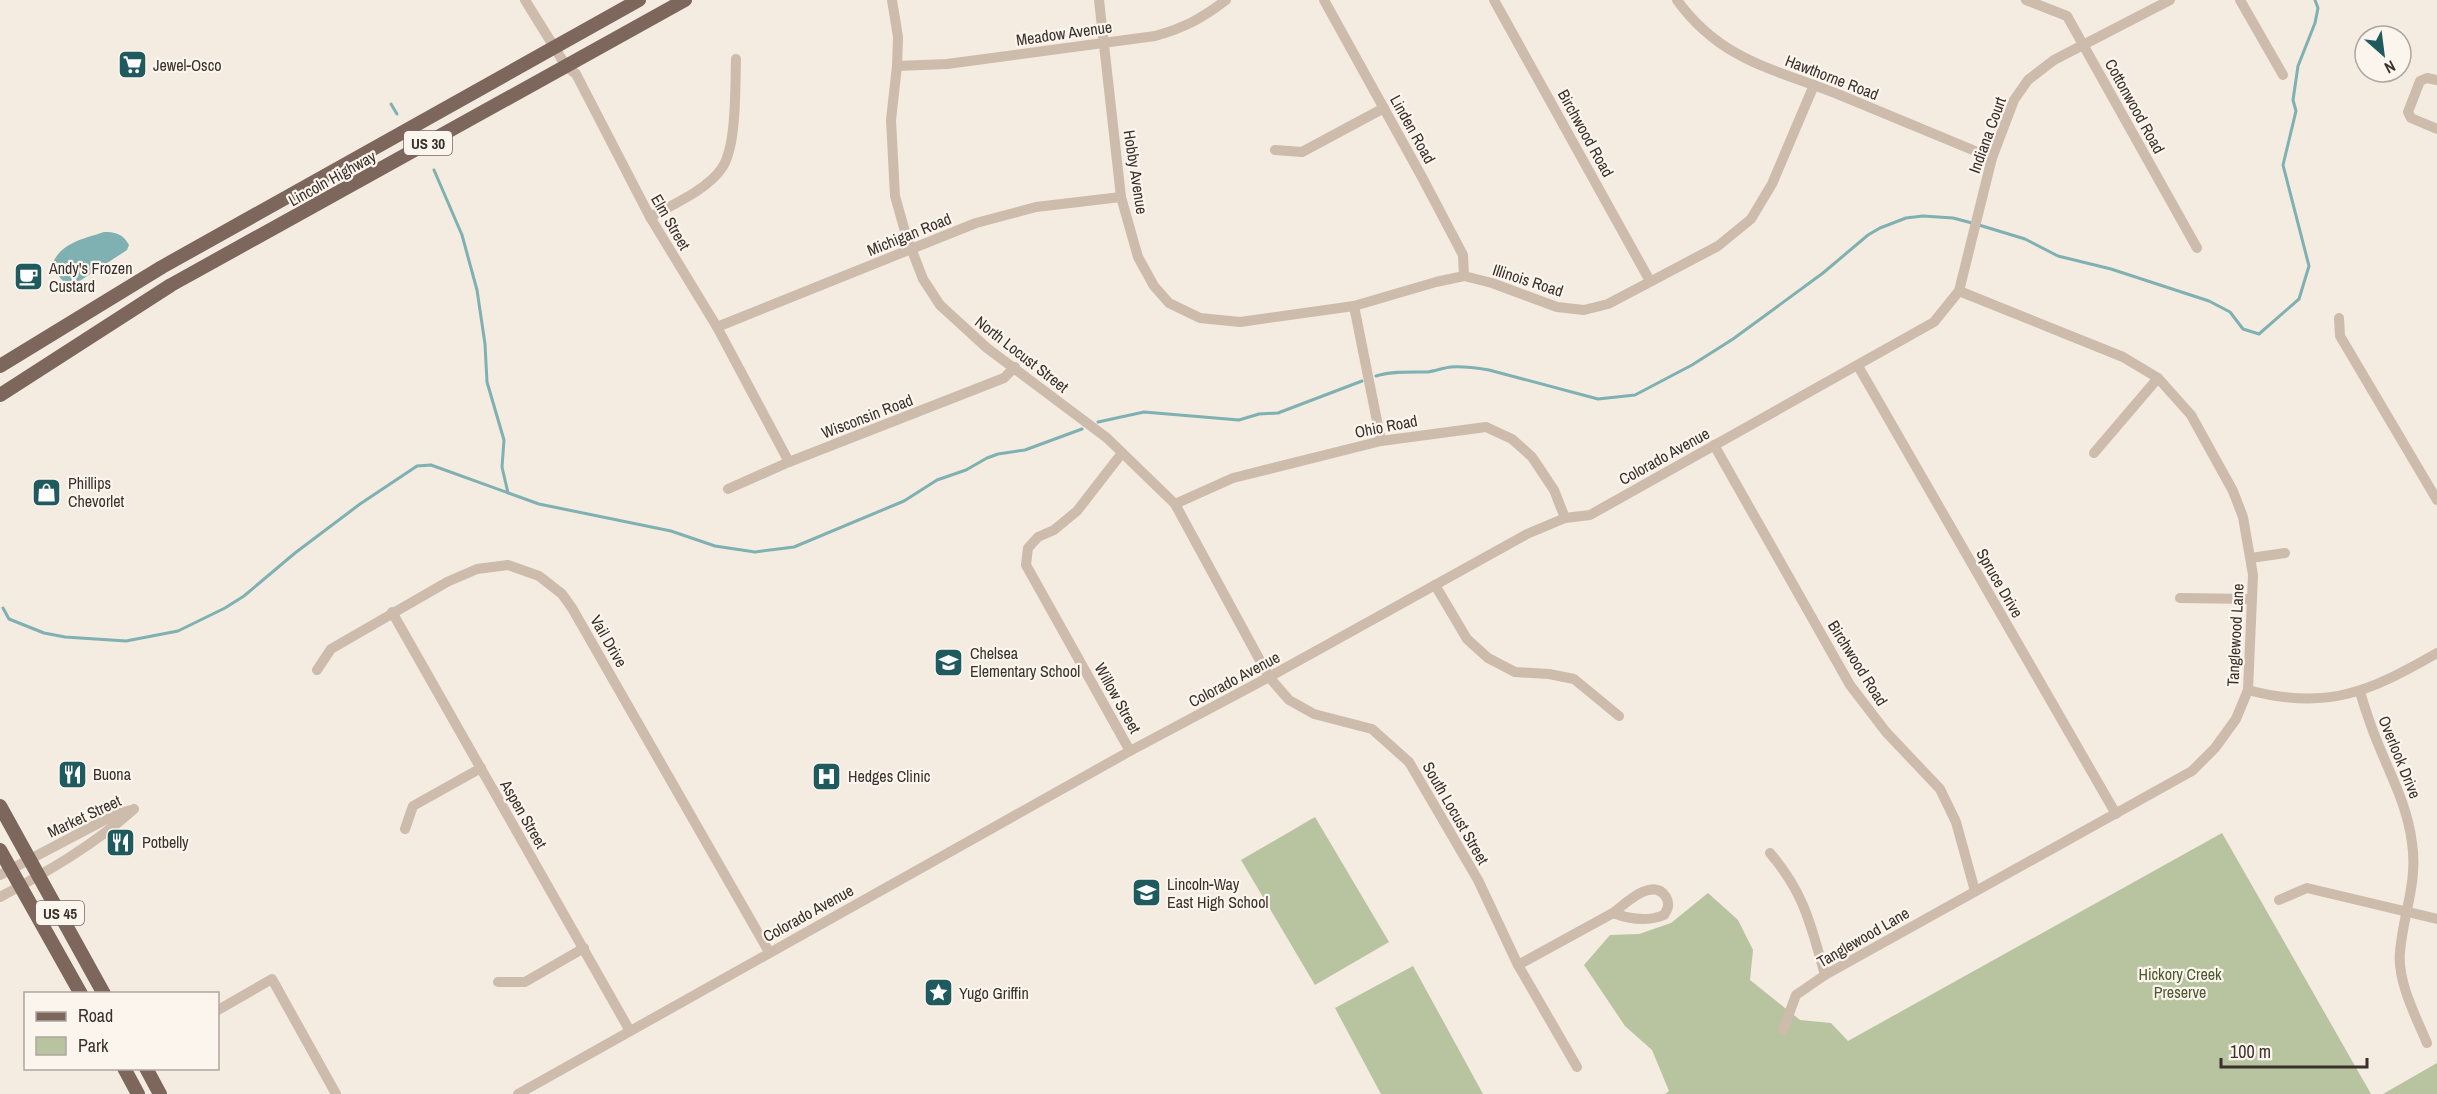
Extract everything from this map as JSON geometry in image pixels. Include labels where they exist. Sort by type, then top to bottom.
[{"type":"main road","name":"Lincoln Highway","points":[[0,366],[171,262],[639,0]]},
{"type":"main road","name":"Lincoln Highway","points":[[0,395],[171,285],[685,0]]},
{"type":"main road","name":"US 45","points":[[0,806],[103,992]]},
{"type":"main road","name":"US 45","points":[[0,850],[6,872],[21,886],[80,992]]},
{"type":"main road","points":[[125,1070],[138,1094]]},
{"type":"main road","points":[[147,1070],[160,1094]]},
{"type":"street","name":"Elm Street","points":[[525,0],[566,66],[576,74],[650,217],[717,327],[789,462]]},
{"type":"street","name":"North Locust Street","points":[[892,0],[897,20],[897,66],[891,120],[894,178],[898,208],[923,279],[940,305],[987,348],[1107,438],[1175,504],[1269,677]]},
{"type":"street","name":"Hobby Avenue","points":[[1099,0],[1121,197],[1138,257],[1154,286],[1169,303],[1200,318]]},
{"type":"street","name":"Meadow Avenue","points":[[897,66],[947,64],[1155,36],[1185,28],[1206,16],[1226,0]]},
{"type":"street","name":"Linden Road","points":[[1324,0],[1463,255],[1464,276]]},
{"type":"street","name":"Birchwood Road","points":[[1494,0],[1650,281]]},
{"type":"street","name":"Hawthorne Road","points":[[1677,0],[1687,14],[1719,43],[1746,60],[1814,85],[1992,158]]},
{"type":"street","name":"Cottonwood Road","points":[[2026,0],[2067,16],[2197,248]]},
{"type":"street","name":"Indiana Court","points":[[1959,291],[1992,158],[2014,100],[2028,80],[2054,60],[2170,0]]},
{"type":"street","points":[[2242,1],[2283,75]]},
{"type":"street","points":[[650,217],[697,191],[722,168],[733,134],[736,59]]},
{"type":"street","points":[[2437,80],[2427,78],[2420,81],[2408,112],[2411,118],[2437,129]]},
{"type":"street","name":"Illinois Road","points":[[1200,318],[1240,322],[1354,306],[1464,276],[1492,283],[1557,307],[1584,310],[1608,304],[1718,246],[1751,219],[1772,184],[1814,85]]},
{"type":"street","points":[[1275,150],[1302,152],[1384,108]]},
{"type":"street","name":"Michigan Road","points":[[717,327],[958,230],[1017,211],[1121,197]]},
{"type":"street","name":"Colorado Avenue","points":[[518,1094],[1130,751],[1527,534],[1565,518],[1590,515],[1858,366],[1934,322],[1959,291]]},
{"type":"street","name":"Tanglewood Lane","points":[[1783,1030],[1796,995],[1825,975],[2192,771],[2215,748],[2236,719],[2248,690],[2253,575],[2243,517],[2228,480],[2191,415],[2158,378],[2123,357],[1959,291]]},
{"type":"street","points":[[1354,306],[1381,441]]},
{"type":"street","points":[[2339,318],[2340,336],[2437,500]]},
{"type":"street","name":"Spruce Drive","points":[[1858,366],[2116,814]]},
{"type":"street","name":"Wisconsin Road","points":[[728,489],[789,462],[1004,378],[1015,367]]},
{"type":"street","points":[[2094,453],[2158,378]]},
{"type":"street","name":"Ohio Road","points":[[1175,504],[1233,478],[1381,441],[1486,427],[1512,439],[1532,457],[1554,490],[1565,518]]},
{"type":"street","name":"Birchwood Road","points":[[1714,445],[1850,685],[1886,732],[1940,789],[1956,822],[1975,891]]},
{"type":"street","name":"Willow Street","points":[[1122,453],[1077,511],[1054,530],[1038,537],[1028,548],[1026,565],[1130,751]]},
{"type":"street","points":[[2251,558],[2286,553]]},
{"type":"street","name":"Vail Drive","points":[[317,670],[331,649],[392,612],[459,576],[477,569],[508,565],[539,576],[562,594],[770,952]]},
{"type":"street","points":[[1435,585],[1467,639],[1488,658],[1515,672],[1574,679],[1619,716]]},
{"type":"street","points":[[2180,598],[2252,599]]},
{"type":"street","name":"Aspen Street","points":[[392,612],[630,1031]]},
{"type":"street","points":[[2248,690],[2277,698],[2308,700],[2360,692],[2396,677],[2437,653]]},
{"type":"street","name":"South Locust Street","points":[[1269,677],[1289,700],[1314,714],[1372,729],[1409,762],[1478,880],[1518,965],[1577,1067]]},
{"type":"street","name":"Overlook Drive","points":[[2360,692],[2405,810],[2414,865],[2408,912],[2399,953],[2406,993],[2427,1043]]},
{"type":"street","points":[[405,829],[413,806],[481,768]]},
{"type":"street","name":"Market Street","points":[[0,897],[58,865],[119,823],[134,809],[116,814],[6,872]]},
{"type":"street","points":[[1770,853],[1789,875],[1805,906],[1825,975]]},
{"type":"street","points":[[2279,900],[2307,888],[2437,919]]},
{"type":"street","points":[[1518,965],[1613,913],[1638,894],[1652,889],[1660,891],[1666,896],[1668,903],[1664,915],[1655,919],[1628,918],[1613,913]]},
{"type":"street","points":[[498,982],[525,982],[584,948]]},
{"type":"street","points":[[219,1009],[272,979],[336,1094]]},
{"type":"green space","points":[[1315,817],[1389,942],[1315,985],[1241,860]]},
{"type":"green space","name":"Hickory Creek Preserve","points":[[2222,833],[2371,1094],[1665,1094],[1669,1091],[1652,1050],[1625,1026],[1584,965],[1610,935],[1639,934],[1671,923],[1708,893],[1738,920],[1753,950],[1750,980],[1800,1020],[1831,1023],[1848,1041]]},
{"type":"green space","points":[[1413,966],[1483,1094],[1381,1094],[1335,1008]]},
{"type":"green space","points":[[2437,1063],[2437,1094],[2383,1094]]},
{"type":"water","points":[[104,232],[122,236],[129,245],[127,250],[72,286],[65,283],[52,265],[56,258],[73,243]]},
{"type":"waterway","points":[[1979,225],[2025,239],[2058,256],[2111,269],[2209,301],[2230,312],[2243,329],[2259,334],[2299,299],[2309,266],[2283,165],[2296,111],[2293,100],[2298,66],[2315,23],[2318,8],[2315,0]]},
{"type":"waterway","points":[[391,104],[397,114]]},
{"type":"waterway","points":[[434,170],[462,235],[477,290],[485,344],[487,382],[504,440],[502,467],[508,493]]},
{"type":"waterway","points":[[1376,376],[1465,367],[1489,370],[1598,399],[1635,395],[1692,365],[1733,339],[1880,228],[1906,218],[1923,216],[1953,218],[1972,223]]},
{"type":"waterway","points":[[1098,422],[1144,412],[1239,420],[1259,414],[1278,413],[1362,381]]},
{"type":"waterway","points":[[3,608],[9,619],[44,633],[65,637],[126,641],[178,631],[244,596],[295,553],[360,504],[417,466],[431,465],[539,504],[671,531],[715,546],[755,552],[794,547],[904,501],[937,480],[966,470],[987,458],[1025,450],[1082,429]]},
{"type":"place","name":"Jewel-Osco","points":[[132,65]]},
{"type":"place","name":"Andy's Frozen Custard","points":[[28,277]]},
{"type":"place","name":"Phillips Chevorlet","points":[[47,492]]},
{"type":"place","name":"Chelsea Elementary School","points":[[949,662]]},
{"type":"place","name":"Buona","points":[[72,774]]},
{"type":"place","name":"Hedges Clinic","points":[[827,776]]},
{"type":"place","name":"Potbelly","points":[[121,842]]},
{"type":"place","name":"Lincoln-Way East High School","points":[[1146,893]]},
{"type":"place","name":"Yugo Griffin","points":[[938,993]]}]
